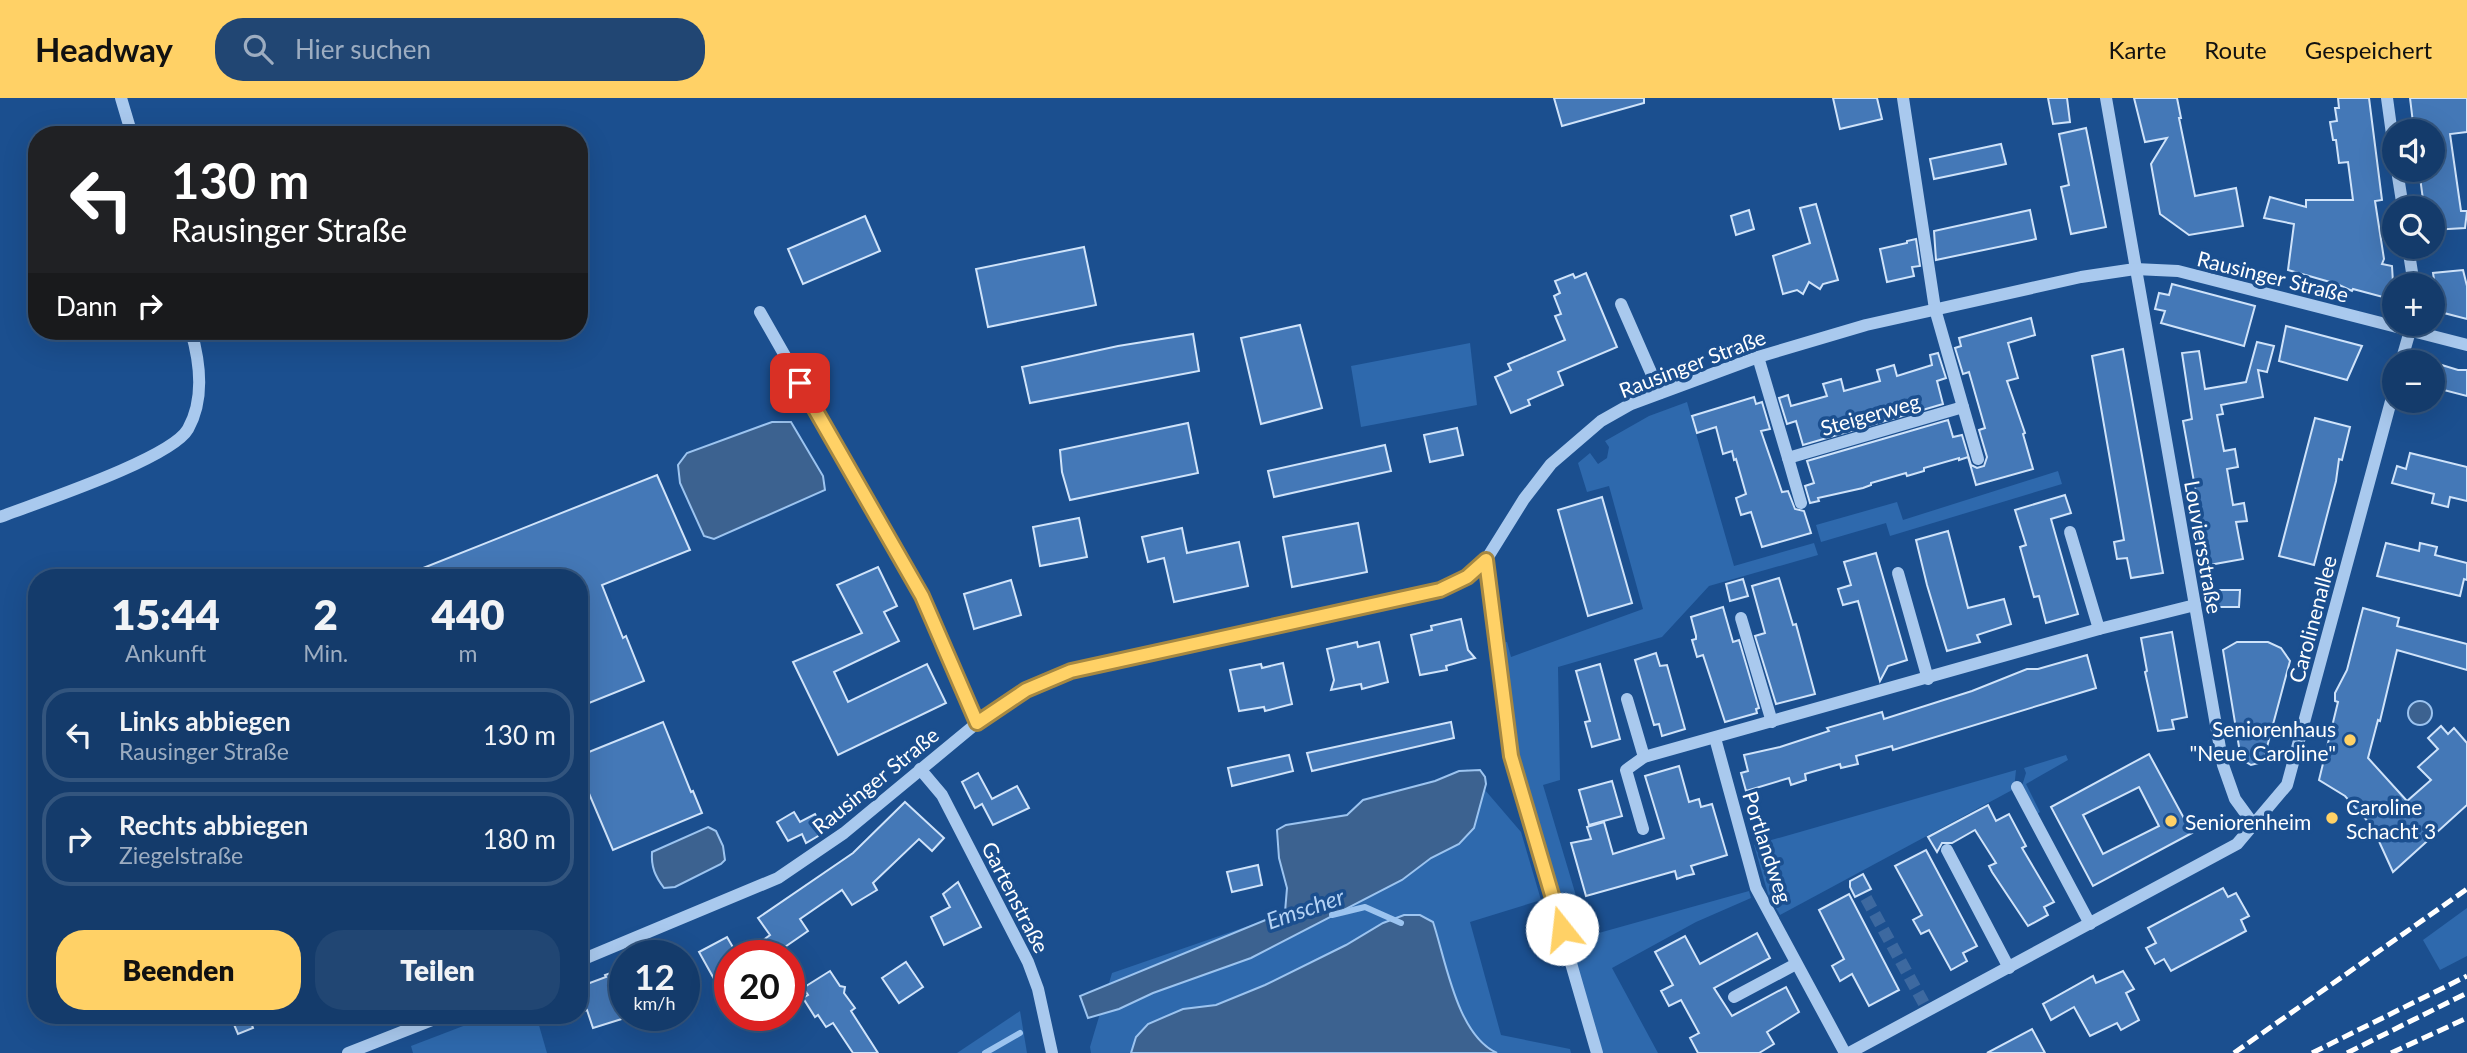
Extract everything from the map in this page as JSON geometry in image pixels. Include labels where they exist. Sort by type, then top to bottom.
[{"type":"street","points":[[121,98],[129,126]]},
{"type":"street","points":[[1903,98],[1935,309],[1978,459]]},
{"type":"street","name":"Louviersstraße","points":[[2106,98],[2223,765],[2235,799],[2254,825]]},
{"type":"street","points":[[2386,98],[2389,119]]},
{"type":"street","name":"Rausinger Straße","points":[[588,957],[778,878],[844,833],[977,723],[1026,690],[1071,671],[1440,590],[1467,577],[1486,560],[1524,499],[1551,464],[1601,421],[1631,404],[1758,357],[1866,325],[2081,276],[2135,269],[2178,271],[2382,320]]},
{"type":"street","points":[[1621,304],[1660,393]]},
{"type":"street","points":[[760,312],[922,596],[977,723]]},
{"type":"street","name":"Rausinger Straße","points":[[2439,336],[2467,345]]},
{"type":"street","points":[[0,517],[128,467],[160,451],[187,431],[200,397],[193,340]]},
{"type":"street","points":[[1758,357],[1801,503]]},
{"type":"street","name":"Steigerweg","points":[[1788,458],[1963,407]]},
{"type":"street","name":"Carolinenallee","points":[[1847,1053],[2091,925],[2237,844],[2254,825],[2287,785],[2388,413]]},
{"type":"street","points":[[2070,532],[2099,629]]},
{"type":"street","points":[[1486,560],[1511,756],[1597,1053]]},
{"type":"street","points":[[1898,573],[1928,679]]},
{"type":"street","points":[[1643,829],[1626,771],[1644,757],[2099,629],[2195,605]]},
{"type":"street","points":[[1741,618],[1772,722]]},
{"type":"street","points":[[1627,699],[1644,757]]},
{"type":"street","name":"Portlandweg","points":[[1715,738],[1756,888],[1847,1053]]},
{"type":"street","name":"Gartenstraße","points":[[920,769],[942,795],[1028,962],[1038,989],[1052,1053]]},
{"type":"street","points":[[2017,787],[2091,925]]},
{"type":"street","points":[[1947,850],[2009,968]]},
{"type":"street","points":[[1734,997],[1796,964]]},
{"type":"street","points":[[348,1053],[422,1024]]},
{"type":"shaded area","points":[[1470,343],[1477,405],[1361,427],[1351,366]]},
{"type":"shaded area","points":[[1687,402],[1734,566],[1814,543],[1818,555],[1709,586],[1662,637],[1558,667],[1560,780],[1543,785],[1588,936],[1749,891],[1751,898],[1696,922],[1612,968],[1658,1053],[1600,1053],[1518,765],[1501,643],[1507,642],[1511,657],[1643,609],[1609,486],[1587,492],[1578,463],[1590,453],[1598,464],[1607,458],[1609,447],[1605,441],[1649,416]]},
{"type":"shaded area","points":[[2058,471],[2062,484],[1890,536],[1886,523],[1821,542],[1816,525],[1897,502],[1903,520]]},
{"type":"shaded area","points":[[2066,755],[2068,760],[2026,784],[2040,812],[2037,814],[2022,786],[2026,773],[2024,768]]},
{"type":"shaded area","points":[[1467,769],[1521,832],[1541,900],[1470,922],[1501,1035],[1570,1049],[1571,1053],[1091,1053],[1090,1047],[1112,973],[1399,874]]},
{"type":"shaded area","points":[[2016,770],[2014,789],[1780,915],[1768,894],[1754,845]]},
{"type":"shaded area","points":[[2467,908],[2467,956],[2440,970],[2423,940]]},
{"type":"shaded area","points":[[1020,1011],[1027,1053],[957,1053]]},
{"type":"shaded area","points":[[468,1024],[539,1024],[547,1053],[413,1053],[411,1046]]},
{"type":"water","points":[[772,422],[791,422],[823,476],[825,490],[714,539],[704,536],[680,483],[678,465],[687,453]]},
{"type":"water","points":[[2420,701],[2429,704],[2432,713],[2429,722],[2420,725],[2411,722],[2408,713],[2411,704]]},
{"type":"water","points":[[1480,770],[1486,784],[1474,828],[1459,844],[1431,858],[1402,880],[1251,958],[1153,993],[1119,1009],[1088,1018],[1080,996],[1285,912],[1287,888],[1279,858],[1277,830],[1286,825],[1347,815],[1363,800],[1435,781],[1459,771]]},
{"type":"water","points":[[708,827],[716,831],[723,846],[725,860],[675,887],[664,888],[654,871],[652,852]]},
{"type":"water","points":[[1404,915],[1420,915],[1433,922],[1448,976],[1463,1014],[1483,1044],[1497,1053],[1131,1053],[1136,1037],[1148,1024],[1183,1009],[1216,1005],[1265,985],[1346,945],[1383,923]]},
{"type":"building","points":[[1554,98],[1644,98],[1644,103],[1562,126]]},
{"type":"building","points":[[1833,98],[1877,98],[1882,119],[1840,129]]},
{"type":"building","points":[[2048,98],[2067,98],[2070,122],[2053,124]]},
{"type":"building","points":[[2134,98],[2177,98],[2195,196],[2236,188],[2243,226],[2189,235],[2160,214],[2151,164],[2167,138],[2145,142]]},
{"type":"building","points":[[2338,98],[2369,98],[2382,200],[2375,201],[2384,259],[2382,264],[2392,266],[2392,273],[2382,273],[2382,297],[2353,289],[2352,291],[2288,270],[2294,224],[2264,218],[2270,197],[2306,207],[2306,200],[2353,200],[2348,162],[2339,163],[2330,122],[2337,121],[2335,108],[2339,108]]},
{"type":"building","points":[[2410,98],[2467,98],[2467,132],[2450,134],[2461,211],[2467,211],[2465,228],[2445,229],[2445,196],[2423,196],[2421,182],[2445,182],[2445,119],[2413,119]]},
{"type":"building","points":[[2086,128],[2106,227],[2071,234],[2061,187],[2069,185],[2059,134]]},
{"type":"building","points":[[2001,144],[2006,164],[1934,179],[1930,159]]},
{"type":"building","points":[[1816,204],[1838,280],[1823,284],[1820,289],[1809,282],[1803,294],[1797,290],[1783,294],[1773,256],[1810,243],[1800,208]]},
{"type":"building","points":[[1749,210],[1754,229],[1736,235],[1731,216]]},
{"type":"building","points":[[2030,210],[2036,239],[1936,260],[1934,231]]},
{"type":"building","points":[[865,216],[880,251],[803,284],[788,249]]},
{"type":"building","points":[[1916,239],[1920,266],[1912,267],[1914,276],[1887,282],[1880,249]]},
{"type":"building","points":[[1084,247],[1096,305],[988,327],[976,269]]},
{"type":"building","points":[[2463,270],[2467,286],[2467,319],[2445,313],[2445,273],[2433,273]]},
{"type":"building","points":[[1586,273],[1617,347],[1558,372],[1563,385],[1528,400],[1530,405],[1511,413],[1495,377],[1511,370],[1508,364],[1565,340],[1555,316],[1561,314],[1554,296],[1560,293],[1555,281],[1573,274],[1575,278]]},
{"type":"building","points":[[2172,284],[2255,306],[2244,346],[2161,323],[2165,311],[2155,309],[2159,293],[2169,295]]},
{"type":"building","points":[[2031,318],[2035,335],[2008,343],[2018,378],[2007,381],[2025,433],[2023,434],[2033,469],[1976,485],[1968,457],[1959,458],[1907,476],[1906,473],[1863,488],[1818,498],[1819,501],[1810,503],[1805,486],[1814,483],[1807,461],[1948,420],[1953,437],[1962,435],[1971,465],[1977,468],[1984,466],[1987,457],[1979,430],[1985,428],[1969,372],[1963,374],[1955,348],[1961,346],[1959,338]]},
{"type":"building","points":[[1300,325],[1322,408],[1261,424],[1241,338]]},
{"type":"building","points":[[2286,326],[2362,346],[2347,380],[2279,361]]},
{"type":"building","points":[[1193,334],[1199,371],[1030,403],[1022,367],[1118,346]]},
{"type":"building","points":[[2257,342],[2274,346],[2267,372],[2258,370],[2263,397],[2221,405],[2223,414],[2217,415],[2224,451],[2235,449],[2238,467],[2227,469],[2233,505],[2244,503],[2247,521],[2236,522],[2243,559],[2209,565],[2183,421],[2192,419],[2182,353],[2199,351],[2205,389],[2246,382]]},
{"type":"building","points":[[2123,349],[2163,573],[2131,578],[2127,558],[2117,559],[2114,542],[2124,540],[2092,356]]},
{"type":"building","points":[[1938,353],[1946,378],[1937,381],[1943,404],[1803,445],[1796,421],[1787,424],[1779,398],[1788,395],[1791,406],[1827,396],[1823,384],[1841,379],[1844,391],[1880,381],[1877,370],[1894,365],[1897,376],[1932,365],[1930,355]]},
{"type":"building","points":[[2445,366],[2467,370],[2467,396],[2445,390]]},
{"type":"building","points":[[1754,397],[1756,404],[1762,402],[1770,429],[1761,431],[1782,492],[1788,491],[1795,509],[1804,511],[1811,533],[1762,547],[1751,512],[1741,515],[1736,498],[1746,494],[1732,451],[1723,454],[1716,427],[1697,433],[1692,416]]},
{"type":"building","points":[[2315,418],[2350,427],[2342,460],[2339,459],[2336,481],[2314,565],[2279,556]]},
{"type":"building","points":[[1188,423],[1198,473],[1070,500],[1062,472],[1060,450]]},
{"type":"building","points":[[1457,428],[1463,455],[1430,462],[1424,435]]},
{"type":"building","points":[[1385,445],[1391,471],[1274,497],[1268,471]]},
{"type":"building","points":[[2410,453],[2467,467],[2467,501],[2450,497],[2448,507],[2432,503],[2434,494],[2392,483],[2397,466],[2406,469]]},
{"type":"building","points":[[657,475],[690,550],[602,585],[644,681],[588,703],[588,569],[421,569]]},
{"type":"building","points":[[2065,495],[2071,513],[2051,519],[2078,614],[2046,623],[2039,596],[2034,597],[2020,547],[2026,545],[2015,510]]},
{"type":"building","points":[[1602,497],[1632,603],[1588,616],[1558,510]]},
{"type":"building","points":[[1079,518],[1087,557],[1040,566],[1033,527]]},
{"type":"building","points":[[1358,523],[1367,572],[1292,587],[1283,537]]},
{"type":"building","points":[[1182,528],[1187,553],[1239,542],[1248,586],[1174,602],[1164,558],[1148,562],[1142,537]]},
{"type":"building","points":[[1948,531],[1968,608],[2004,599],[2011,624],[1977,635],[1980,642],[1947,651],[1916,540]]},
{"type":"building","points":[[2386,543],[2419,551],[2420,543],[2437,547],[2435,555],[2467,563],[2467,580],[2464,579],[2460,596],[2377,576]]},
{"type":"building","points":[[1876,553],[1907,660],[1888,666],[1880,681],[1858,601],[1843,605],[1838,589],[1851,585],[1844,562]]},
{"type":"building","points":[[878,567],[897,606],[884,612],[899,641],[834,672],[848,702],[927,664],[946,703],[838,755],[793,662],[862,633],[837,585]]},
{"type":"building","points":[[1779,578],[1793,625],[1796,624],[1815,694],[1776,704],[1755,636],[1765,633],[1752,586]]},
{"type":"building","points":[[1743,579],[1748,596],[1730,601],[1726,584]]},
{"type":"building","points":[[1011,580],[1021,615],[974,629],[964,594]]},
{"type":"building","points":[[2211,590],[2240,590],[2239,607],[2211,607]]},
{"type":"building","points":[[1723,607],[1733,642],[1739,640],[1759,708],[1756,709],[1757,713],[1725,722],[1703,655],[1697,657],[1692,640],[1696,639],[1696,636],[1691,617]]},
{"type":"building","name":"Seniorenhaus \"Neue Caroline\"","points":[[2363,608],[2399,618],[2397,626],[2467,644],[2467,670],[2397,650],[2368,758],[2407,801],[2431,780],[2418,767],[2438,749],[2428,738],[2441,726],[2448,734],[2454,728],[2467,743],[2467,805],[2393,872],[2372,826],[2345,796],[2319,780],[2338,702],[2335,701],[2335,693],[2347,670]]},
{"type":"building","points":[[1461,619],[1468,650],[1475,658],[1446,666],[1447,670],[1420,675],[1411,635],[1432,630],[1431,626]]},
{"type":"building","points":[[2172,632],[2187,717],[2172,720],[2174,729],[2158,731],[2145,672],[2147,671],[2141,638]]},
{"type":"building","points":[[1357,642],[1358,647],[1379,642],[1388,682],[1362,689],[1361,684],[1331,690],[1334,680],[1327,649]]},
{"type":"building","points":[[2237,642],[2268,642],[2281,648],[2290,661],[2263,762],[2251,765],[2241,759],[2223,650]]},
{"type":"building","points":[[1656,653],[1660,666],[1667,665],[1685,729],[1662,736],[1659,724],[1654,725],[1635,660]]},
{"type":"building","points":[[2087,655],[2096,688],[1893,750],[1892,746],[1856,756],[1858,764],[1841,768],[1840,764],[1805,774],[1806,780],[1791,785],[1789,778],[1746,791],[1741,773],[1748,771],[1744,755],[1780,747],[1829,731],[1827,728],[1882,712],[1884,719],[1972,691],[2027,669],[2038,669]]},
{"type":"building","points":[[1283,663],[1292,704],[1265,711],[1264,707],[1239,711],[1230,670],[1261,664],[1262,668]]},
{"type":"building","points":[[1600,664],[1620,739],[1592,747],[1585,722],[1590,721],[1576,671]]},
{"type":"building","points":[[663,722],[702,813],[613,850],[588,791],[588,752]]},
{"type":"building","points":[[1451,722],[1454,738],[1312,771],[1307,753]]},
{"type":"building","name":"Seniorenheim","points":[[2149,754],[2192,833],[2093,886],[2051,807]],"holes":[[[2139,787],[2159,826],[2103,854],[2083,815]]]},
{"type":"building","points":[[1289,755],[1293,771],[1232,786],[1228,768]]},
{"type":"building","points":[[1679,766],[1689,802],[1699,799],[1701,807],[1712,804],[1727,855],[1691,866],[1694,874],[1677,879],[1675,871],[1586,896],[1571,843],[1591,839],[1587,827],[1604,822],[1613,854],[1664,838],[1645,776]]},
{"type":"building","points":[[978,773],[992,799],[1017,786],[1029,808],[993,825],[982,804],[975,808],[962,782]]},
{"type":"building","points":[[1612,781],[1622,816],[1589,825],[1579,790]]},
{"type":"building","points":[[905,802],[944,838],[932,851],[919,839],[873,883],[877,890],[852,905],[842,890],[800,919],[808,931],[795,940],[763,940],[770,935],[758,918],[853,853]]},
{"type":"building","points":[[1988,805],[1996,821],[2009,814],[2026,846],[2022,848],[2054,902],[2044,907],[2048,915],[2028,926],[1992,872],[1989,866],[1996,863],[1975,830],[1952,843],[1942,843],[1937,852],[1928,837]]},
{"type":"building","points":[[794,812],[800,822],[815,814],[825,832],[806,843],[802,834],[788,841],[777,822]]},
{"type":"building","points":[[1926,850],[1977,946],[1963,953],[1967,961],[1951,970],[1929,930],[1921,934],[1913,920],[1922,915],[1895,866]]},
{"type":"building","points":[[1258,865],[1262,885],[1232,892],[1227,872]]},
{"type":"building","points":[[1863,874],[1871,889],[1855,897],[1850,881]]},
{"type":"building","points":[[958,882],[981,927],[944,945],[931,917],[950,907],[943,894]]},
{"type":"building","points":[[2223,888],[2228,897],[2236,893],[2249,916],[2241,920],[2246,931],[2171,971],[2164,959],[2155,964],[2146,948],[2156,943],[2148,928]]},
{"type":"building","points":[[1849,894],[1899,990],[1869,1006],[1852,974],[1840,981],[1832,966],[1844,959],[1819,910]]},
{"type":"building","points":[[1757,933],[1770,958],[1714,988],[1732,1016],[1786,987],[1799,1012],[1767,1032],[1774,1044],[1759,1053],[1698,1053],[1690,1038],[1699,1033],[1681,1000],[1669,1006],[1661,991],[1673,985],[1655,952],[1685,936],[1700,964]]},
{"type":"building","points":[[714,944],[714,979],[700,954]]},
{"type":"building","points":[[906,962],[923,987],[899,1003],[882,978]]},
{"type":"building","points":[[830,971],[840,986],[845,987],[844,993],[855,1008],[851,1011],[878,1053],[853,1053],[833,1023],[826,1027],[818,1015],[815,1017],[805,1001],[808,995],[805,987]]},
{"type":"building","points":[[2123,971],[2134,989],[2126,993],[2139,1020],[2121,1030],[2117,1023],[2090,1036],[2074,1007],[2051,1020],[2043,1004],[2093,976],[2096,983]]},
{"type":"building","points":[[609,974],[609,1023],[593,1028],[588,1013],[588,984]]},
{"type":"building","points":[[234,1024],[251,1024],[253,1028],[238,1034]]},
{"type":"building","points":[[2032,1029],[2045,1053],[1987,1053]]},
{"type":"waterway","name":"Emscher","points":[[1332,915],[1365,907],[1401,923]]},
{"type":"waterway","name":"Emscher","points":[[985,1053],[1020,1033]]},
{"type":"tunnel","points":[[1866,898],[1928,1011]]},
{"type":"railway","points":[[2234,1053],[2467,889]]},
{"type":"railway","points":[[2312,1053],[2467,976]]},
{"type":"railway","points":[[2347,1053],[2467,993]]},
{"type":"railway","points":[[2391,1053],[2467,1018]]},
{"type":"place","name":"Seniorenhaus \"Neue Caroline\"","points":[[2350,740]]},
{"type":"place","name":"Caroline Schacht 3","points":[[2332,818]]},
{"type":"place","name":"Seniorenheim","points":[[2171,821]]},
{"type":"route","points":[[800,383],[922,596],[977,723],[1026,690],[1071,671],[1440,590],[1467,577],[1486,560],[1511,756],[1562,929]]}]
